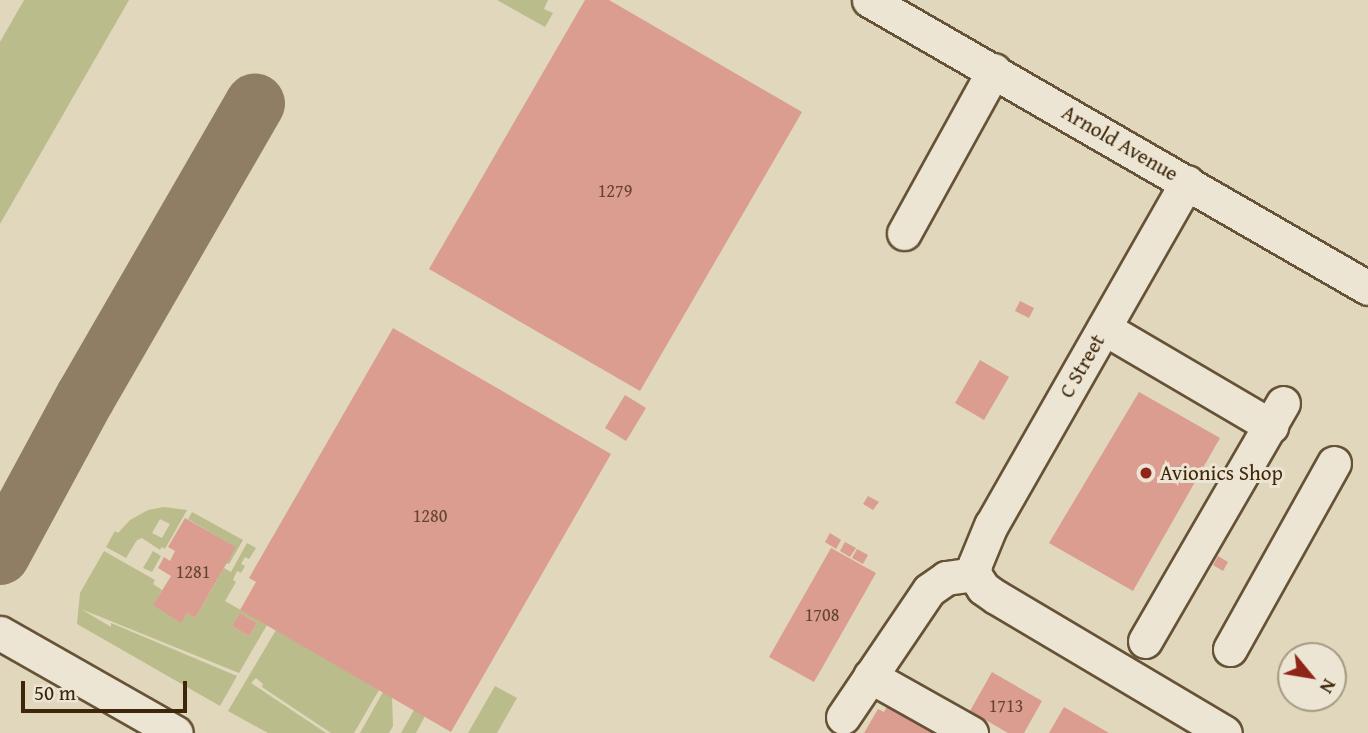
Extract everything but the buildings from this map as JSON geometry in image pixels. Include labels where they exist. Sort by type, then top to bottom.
[{"type":"street","name":"Arnold Avenue","points":[[869,0],[1187,181],[1368,288]]},
{"type":"street","points":[[905,233],[994,70]]},
{"type":"street","name":"C Street","points":[[977,563],[990,525],[1187,181]]},
{"type":"street","points":[[1104,328],[1277,414],[1145,641]]},
{"type":"street","points":[[1230,649],[1334,463]]},
{"type":"street","points":[[844,717],[929,590],[946,578],[977,563],[983,588],[996,597],[1192,725],[1225,733]]},
{"type":"street","points":[[0,633],[176,733]]},
{"type":"street","points":[[870,676],[971,733]]},
{"type":"green space","points":[[24,0],[129,0],[0,224],[0,42]]},
{"type":"green space","points":[[497,0],[548,0],[544,9],[553,13],[545,27]]},
{"type":"green space","points":[[164,507],[187,510],[165,549],[162,547],[160,550],[142,538],[137,540],[126,558],[106,547],[115,531],[118,533],[130,520],[148,510]],"holes":[[[160,519],[170,524],[162,538],[152,533]]]},
{"type":"green space","points":[[192,512],[243,540],[229,564],[226,563],[235,547],[188,519]]},
{"type":"green space","points":[[247,543],[256,548],[249,559],[245,557],[241,564],[245,566],[241,573],[237,571],[233,580],[236,582],[225,601],[267,625],[239,673],[81,609],[111,627],[111,623],[237,676],[220,706],[77,624],[80,593],[104,551],[155,580],[153,584],[162,590],[154,605],[181,622],[187,613],[195,618],[224,568],[231,572]],"holes":[[[240,613],[257,623],[249,636],[232,626]]]},
{"type":"green space","points":[[153,551],[161,556],[152,572],[143,568]]},
{"type":"green space","points":[[276,630],[379,690],[354,733],[331,733],[262,687],[263,684],[256,678],[251,683],[326,733],[268,733],[228,711]]},
{"type":"green space","points":[[495,686],[517,698],[497,733],[468,733]]},
{"type":"green space","points":[[383,692],[392,697],[393,726],[389,733],[360,733]]},
{"type":"green space","points":[[414,710],[425,716],[416,733],[401,733]]},
{"type":"taxiway","points":[[0,555],[85,398],[255,103]]},
{"type":"place","name":"Avionics Shop","points":[[1146,473]]}]
